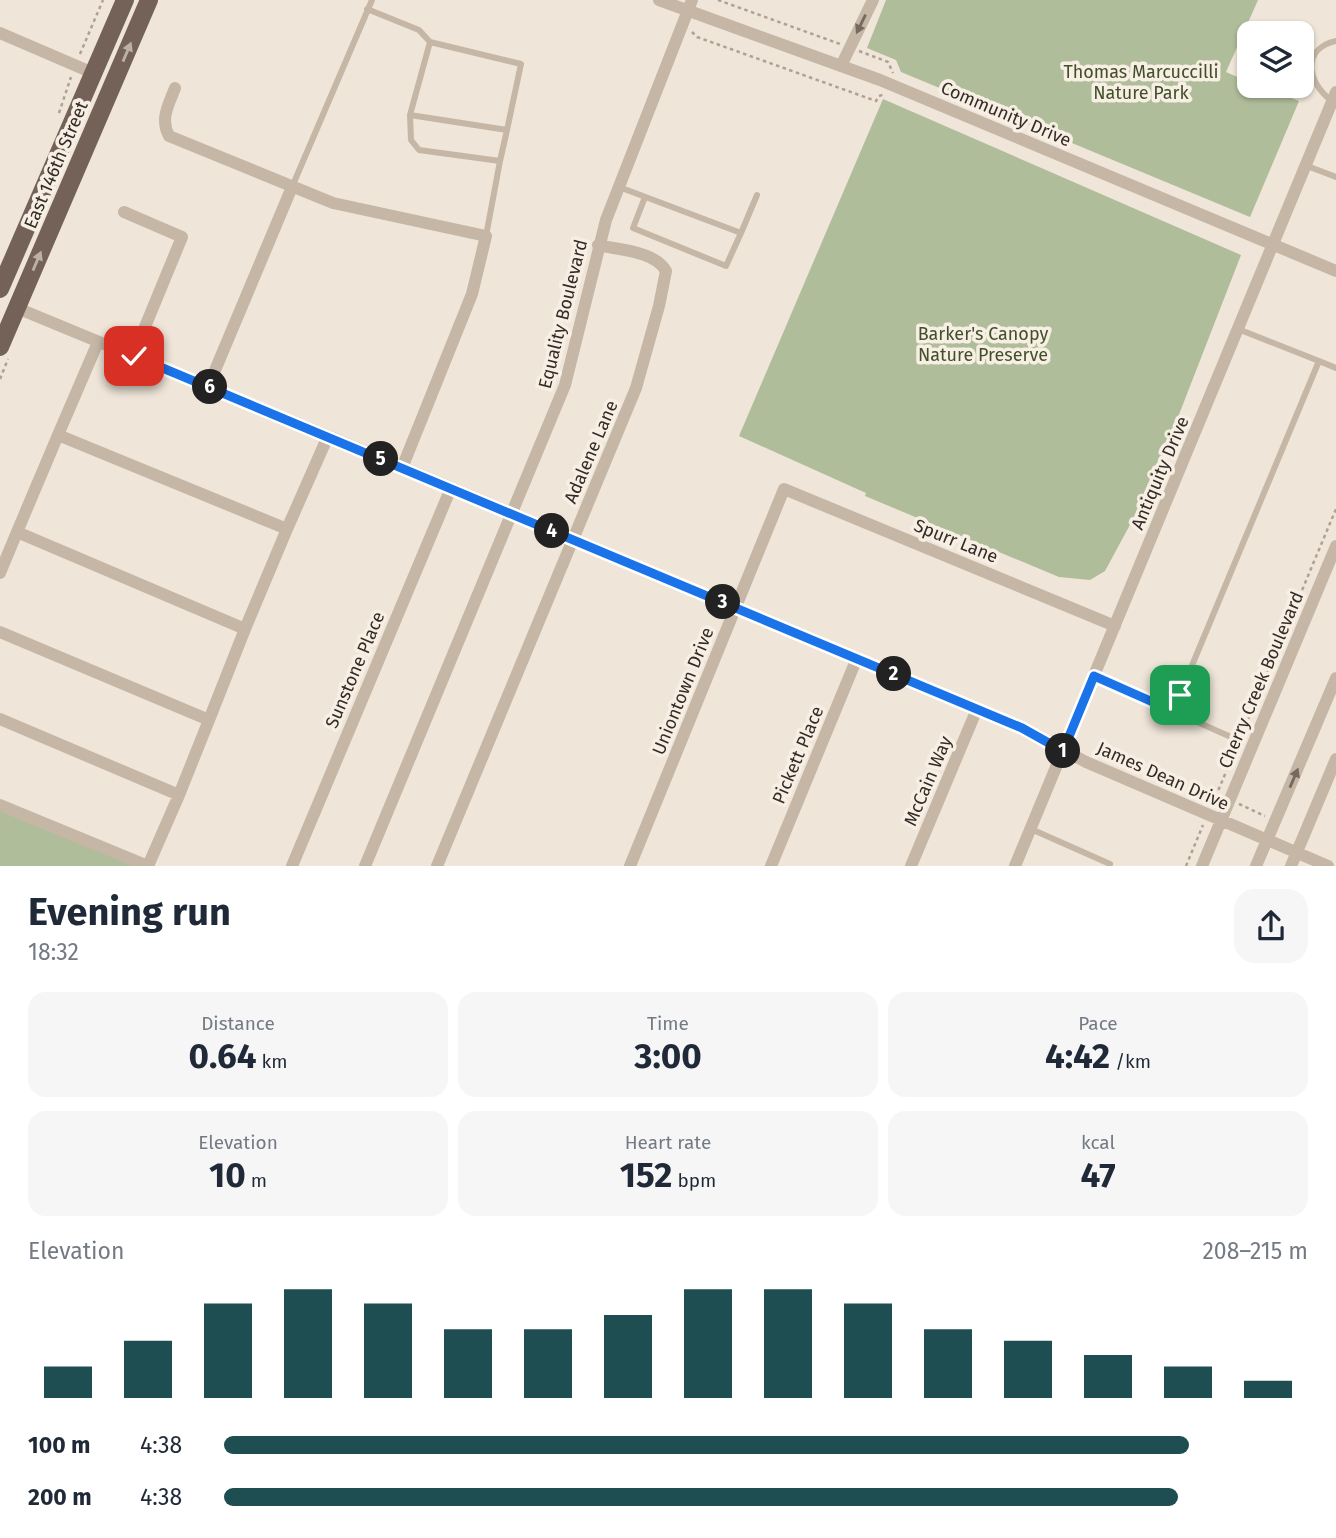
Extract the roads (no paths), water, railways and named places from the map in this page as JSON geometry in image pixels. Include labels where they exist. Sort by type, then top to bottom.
[{"type":"main road","name":"East 146th Street","points":[[0,289],[125,0]]},
{"type":"main road","name":"East 146th Street","points":[[0,346],[149,0]]},
{"type":"street","name":"Community Drive","points":[[659,0],[690,5],[1336,271]]},
{"type":"street","points":[[841,66],[873,0]]},
{"type":"street","name":"Equality Boulevard","points":[[365,866],[565,385],[598,245],[690,5]]},
{"type":"street","points":[[0,33],[93,73]]},
{"type":"street","points":[[175,88],[164,116],[169,136],[332,203],[486,236],[472,294],[402,468]]},
{"type":"street","name":"Antiquity Drive","points":[[1015,866],[1334,97]]},
{"type":"street","points":[[208,387],[292,187]]},
{"type":"street","points":[[124,212],[182,237],[134,356]]},
{"type":"street","name":"Adalene Lane","points":[[437,866],[636,388],[659,306],[666,271],[662,262],[649,256],[598,245]]},
{"type":"street","name":"James Dean Drive","points":[[17,308],[1022,728],[1063,751],[1328,866]]},
{"type":"street","points":[[0,573],[98,342]]},
{"type":"street","points":[[58,435],[287,528]]},
{"type":"street","points":[[0,805],[149,866],[287,528],[328,436]]},
{"type":"street","name":"Sunstone Place","points":[[292,866],[451,488]]},
{"type":"street","name":"Spurr Lane","points":[[785,489],[1115,626]]},
{"type":"street","name":"Uniontown Drive","points":[[630,866],[785,489]]},
{"type":"street","points":[[17,532],[245,629]]},
{"type":"street","name":"Cherry Creek Boulevard","points":[[1202,866],[1336,546]]},
{"type":"street","points":[[0,632],[209,720]]},
{"type":"street","name":"Pickett Place","points":[[771,866],[857,658]]},
{"type":"street","points":[[1256,866],[1336,678]]},
{"type":"street","name":"McCain Way","points":[[912,866],[977,709]]},
{"type":"street","points":[[0,719],[179,795]]},
{"type":"street","points":[[1291,866],[1336,759]]},
{"type":"lane","points":[[292,187],[372,0]]},
{"type":"lane","points":[[367,9],[419,30],[430,41],[521,64],[486,236]]},
{"type":"lane","points":[[430,41],[410,115],[411,140],[419,150],[500,161]]},
{"type":"lane","points":[[1334,97],[1322,94],[1311,76],[1311,68],[1318,51],[1336,41]]},
{"type":"lane","points":[[410,115],[507,130]]},
{"type":"lane","points":[[1305,165],[1336,177]]},
{"type":"lane","points":[[619,187],[741,233]]},
{"type":"lane","points":[[645,197],[633,228],[726,266],[757,195]]},
{"type":"lane","points":[[1238,329],[1336,368]]},
{"type":"lane","points":[[1173,711],[1318,361]]},
{"type":"lane","points":[[1094,676],[1231,737]]},
{"type":"lane","points":[[1031,829],[1111,865]]},
{"type":"park label","name":"Thomas Marcuccilli Nature Park","points":[[1141,82]]},
{"type":"park label","name":"Barker's Canopy Nature Preserve","points":[[983,344]]}]
